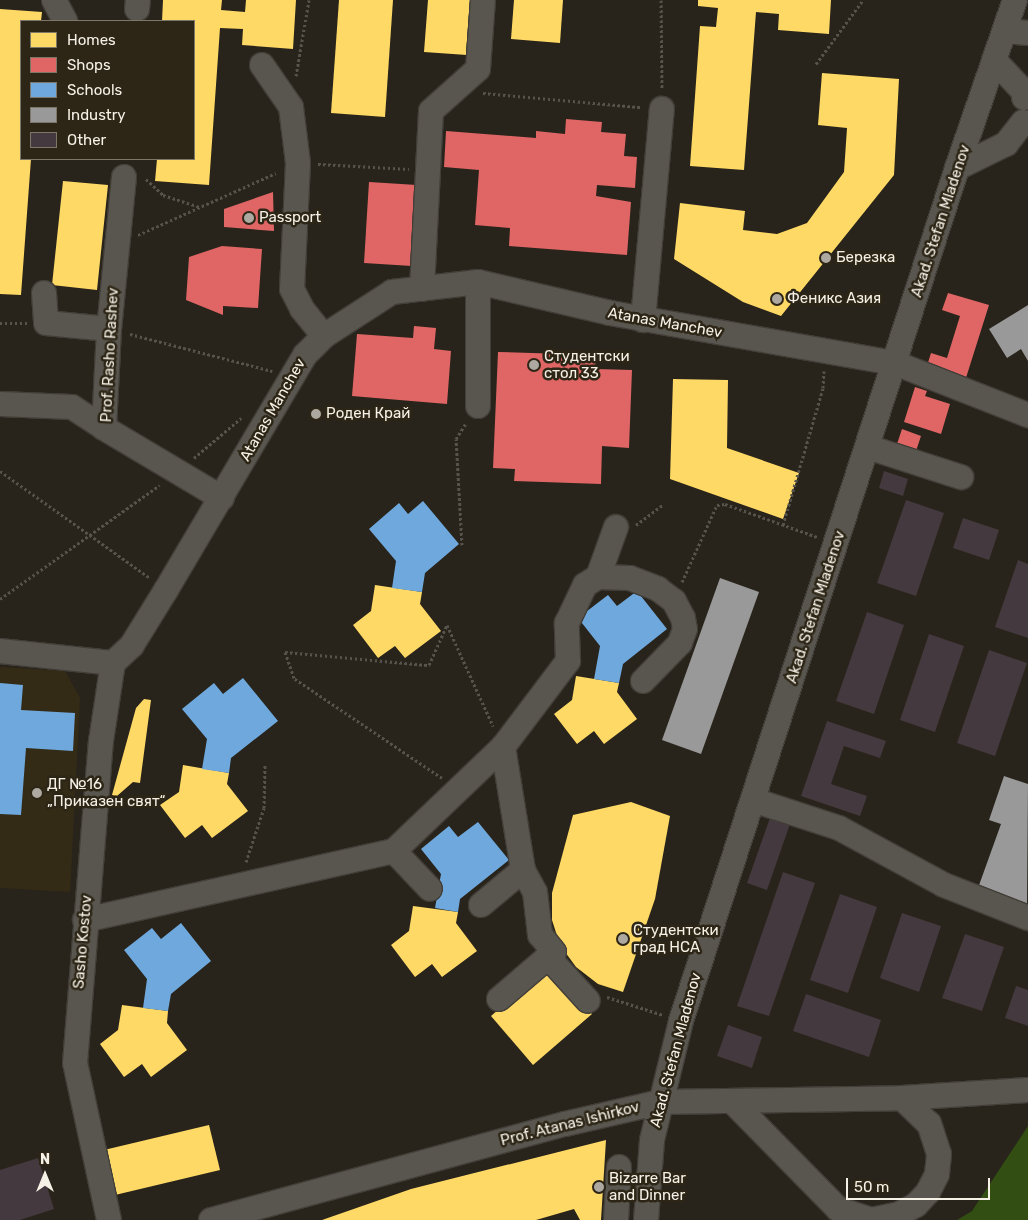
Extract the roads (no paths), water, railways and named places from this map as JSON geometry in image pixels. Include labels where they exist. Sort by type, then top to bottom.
[{"type":"street","points":[[51,20],[53,0]]},
{"type":"street","points":[[53,0],[64,20]]},
{"type":"street","points":[[422,289],[431,111],[478,69],[483,0]]},
{"type":"street","name":"Akad. Stefan Mladenov","points":[[646,1220],[652,1140],[681,1022],[957,168],[1015,0]]},
{"type":"street","points":[[1005,30],[1028,33]]},
{"type":"street","points":[[994,60],[1025,93],[1024,98]]},
{"type":"street","points":[[262,65],[291,107],[298,163],[292,289],[302,310],[324,336]]},
{"type":"street","points":[[643,320],[662,109]]},
{"type":"street","points":[[957,168],[1006,144],[1023,122]]},
{"type":"street","name":"Prof. Rasho Rashev","points":[[134,175],[117,245],[109,329],[104,428],[222,498]]},
{"type":"street","points":[[478,282],[478,406]]},
{"type":"street","name":"Atanas Manchev","points":[[113,663],[132,645],[222,498],[305,355],[324,336],[392,292],[478,282],[643,320],[895,363],[1028,415]]},
{"type":"street","points":[[44,293],[46,324],[109,329]]},
{"type":"street","points":[[0,404],[72,407],[104,428]]},
{"type":"street","points":[[868,447],[961,477]]},
{"type":"street","points":[[598,577],[616,527]]},
{"type":"street","points":[[85,920],[394,851],[503,747],[568,661],[567,624],[585,585],[598,577],[630,578],[658,589],[674,602],[685,630],[680,643],[643,681]]},
{"type":"street","points":[[0,652],[113,663]]},
{"type":"street","name":"Sasho Kostov","points":[[109,1220],[75,1063],[85,920],[101,741],[113,663]]},
{"type":"street","points":[[499,998],[554,952],[540,935],[535,892],[523,870],[503,747]]},
{"type":"street","points":[[752,800],[839,828],[944,884],[1028,918]]},
{"type":"street","points":[[394,851],[430,889]]},
{"type":"street","points":[[481,905],[523,870]]},
{"type":"street","points":[[548,957],[596,999]]},
{"type":"street","name":"Prof. Atanas Ishirkov","points":[[211,1220],[565,1124],[660,1102],[902,1098],[1028,1090]]},
{"type":"street","points":[[733,1102],[838,1209],[870,1220],[898,1214],[916,1205],[928,1192],[937,1174],[939,1154],[929,1124],[902,1098]]},
{"type":"street","points":[[616,1220],[619,1167]]},
{"type":"place","name":"Passport","points":[[249,218]]},
{"type":"place","name":"Березка","points":[[826,258]]},
{"type":"place","name":"Феникс Азия","points":[[777,299]]},
{"type":"place","name":"Студентски стол 33","points":[[534,365]]},
{"type":"place","name":"Роден Край","points":[[316,414]]},
{"type":"place","name":"ДГ №16 „Приказен свят“","points":[[37,793]]},
{"type":"place","name":"Студентски град НСА","points":[[623,939]]},
{"type":"place","name":"Bizarre Bar and Dinner","points":[[599,1187]]}]
